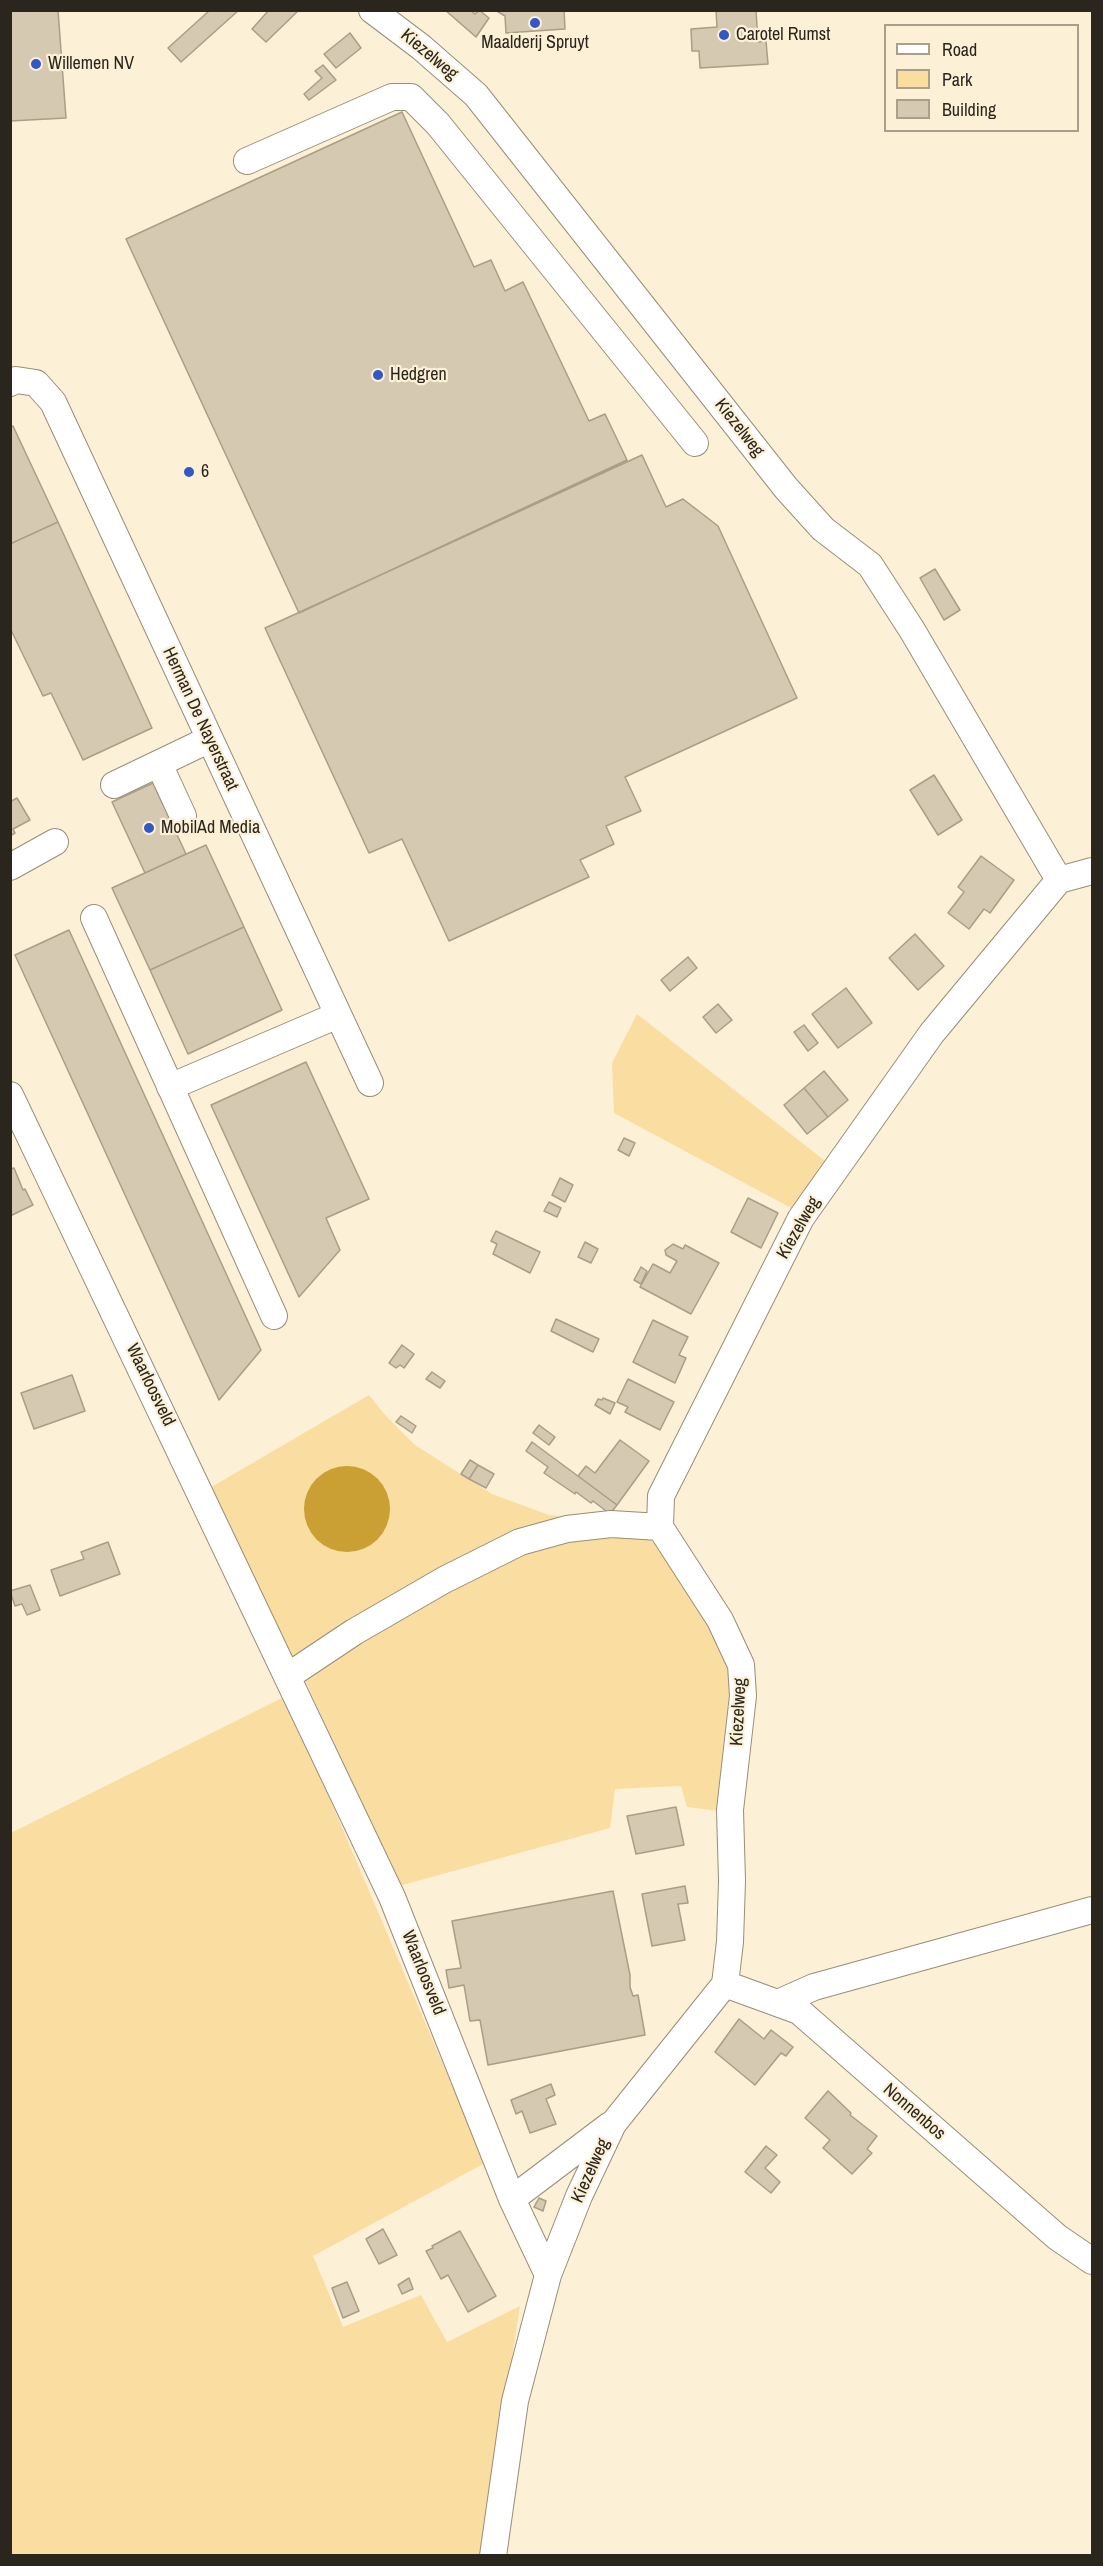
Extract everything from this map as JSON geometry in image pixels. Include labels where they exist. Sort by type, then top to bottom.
[{"type":"street","name":"Kiezelweg","points":[[372,10],[421,47],[476,95],[786,488],[823,528],[870,565],[912,630],[1059,880],[932,1033],[801,1218],[661,1496],[660,1527],[720,1620],[741,1665],[743,1696],[730,1810],[732,1881],[730,1942],[725,1984],[613,2124],[579,2196],[548,2275],[514,2401],[493,2556]]},
{"type":"street","points":[[247,161],[392,97],[411,97],[438,124],[695,443]]},
{"type":"street","name":"Herman De Nayerstraat","points":[[10,382],[16,380],[36,383],[53,402],[370,1083]]},
{"type":"street","points":[[114,785],[210,740]]},
{"type":"street","points":[[159,764],[183,816]]},
{"type":"street","points":[[10,867],[55,842]]},
{"type":"street","points":[[1059,880],[1092,871]]},
{"type":"street","points":[[94,918],[274,1316]]},
{"type":"street","points":[[170,1087],[338,1015]]},
{"type":"street","name":"Waarloosveld","points":[[10,1095],[392,1897],[512,2199],[548,2275]]},
{"type":"street","points":[[288,1676],[354,1632],[424,1592],[520,1542],[567,1529],[611,1524],[660,1527]]},
{"type":"street","points":[[778,2003],[807,1989],[1092,1910]]},
{"type":"street","name":"Nonnenbos","points":[[725,1984],[799,2011],[1057,2237],[1092,2261]]},
{"type":"street","points":[[512,2199],[613,2124]]},
{"type":"green space","points":[[637,1014],[833,1167],[806,1216],[614,1113],[612,1063]]},
{"type":"green space","points":[[369,1395],[415,1445],[492,1494],[549,1515],[561,1516],[480,1551],[291,1660],[208,1489]]},
{"type":"green space","points":[[606,1536],[651,1540],[670,1555],[724,1647],[734,1682],[719,1811],[687,1807],[681,1786],[615,1789],[610,1828],[399,1886],[305,1680],[405,1610],[519,1554],[559,1541]]},
{"type":"green space","points":[[286,1696],[485,2163],[313,2256],[343,2327],[421,2295],[447,2342],[520,2306],[482,2555],[11,2556],[11,1833]]},
{"type":"shaded area","points":[[347,1466],[371,1473],[383,1485],[390,1509],[383,1533],[371,1545],[347,1552],[323,1545],[311,1533],[304,1509],[311,1485],[323,1473]]},
{"type":"building","name":"Willemen NV","points":[[10,10],[58,10],[66,118],[10,121]]},
{"type":"building","points":[[210,10],[239,10],[181,62],[168,48]]},
{"type":"building","points":[[269,10],[299,10],[266,42],[252,29]]},
{"type":"building","points":[[445,10],[470,10],[475,14],[479,10],[489,18],[476,37]]},
{"type":"building","name":"Maalderij Spruyt","points":[[495,10],[564,10],[565,29],[506,33],[505,16]]},
{"type":"building","name":"Carotel Rumst","points":[[716,10],[756,10],[758,42],[766,41],[768,64],[700,68],[699,51],[692,51],[691,29],[717,27]]},
{"type":"building","points":[[350,33],[361,48],[336,68],[324,54]]},
{"type":"building","points":[[323,65],[336,80],[309,100],[304,94],[322,78],[315,71]]},
{"type":"building","name":"Hedgren","points":[[402,112],[474,267],[491,260],[505,291],[523,282],[589,421],[605,414],[627,460],[299,613],[126,239]]},
{"type":"building","points":[[13,426],[58,522],[10,544],[10,427]]},
{"type":"building","points":[[642,455],[666,507],[683,499],[718,526],[797,698],[625,777],[641,811],[606,826],[614,844],[580,860],[589,877],[449,941],[402,839],[369,853],[265,628]]},
{"type":"building","points":[[58,522],[152,728],[83,760],[51,693],[43,696],[10,628],[10,544]]},
{"type":"building","points":[[935,569],[960,610],[944,620],[920,578]]},
{"type":"building","points":[[934,775],[962,820],[938,835],[910,790]]},
{"type":"building","name":"MobilAd Media","points":[[153,783],[186,854],[145,873],[112,802]]},
{"type":"building","points":[[17,798],[30,820],[13,829],[15,833],[10,836],[10,802]]},
{"type":"building","points":[[206,845],[244,927],[150,970],[112,888]]},
{"type":"building","points":[[981,856],[1014,880],[990,913],[984,909],[969,929],[948,913],[964,892],[958,887]]},
{"type":"building","points":[[244,927],[282,1010],[188,1054],[150,970]]},
{"type":"building","points":[[69,930],[261,1350],[219,1400],[15,955]]},
{"type":"building","points":[[915,934],[944,966],[918,990],[889,958]]},
{"type":"building","points":[[688,957],[697,968],[670,991],[661,980]]},
{"type":"building","points":[[846,988],[872,1023],[838,1048],[812,1014]]},
{"type":"building","points":[[718,1004],[732,1020],[716,1033],[703,1017]]},
{"type":"building","points":[[804,1025],[818,1043],[808,1051],[794,1032]]},
{"type":"building","points":[[306,1062],[369,1199],[326,1218],[340,1250],[299,1297],[211,1105]]},
{"type":"building","points":[[824,1071],[848,1100],[828,1117],[804,1088]]},
{"type":"building","points":[[804,1088],[828,1117],[807,1134],[784,1105]]},
{"type":"building","points":[[624,1138],[635,1143],[629,1156],[618,1150]]},
{"type":"building","points":[[14,1168],[23,1190],[25,1189],[33,1205],[10,1216],[10,1169]]},
{"type":"building","points":[[560,1178],[573,1185],[565,1202],[552,1195]]},
{"type":"building","points":[[748,1198],[778,1213],[761,1248],[731,1232]]},
{"type":"building","points":[[549,1202],[561,1208],[557,1217],[544,1211]]},
{"type":"building","points":[[496,1231],[540,1252],[530,1273],[493,1254],[497,1244],[491,1241]]},
{"type":"building","points":[[585,1242],[598,1249],[591,1263],[578,1257]]},
{"type":"building","points":[[673,1244],[683,1249],[685,1245],[719,1263],[691,1314],[640,1287],[653,1264],[670,1273],[677,1261],[666,1255],[665,1250]]},
{"type":"building","points":[[641,1267],[647,1271],[641,1284],[634,1280]]},
{"type":"building","points":[[556,1319],[599,1339],[593,1352],[551,1331]]},
{"type":"building","points":[[653,1320],[688,1337],[679,1355],[686,1358],[675,1383],[633,1362]]},
{"type":"building","points":[[402,1345],[414,1354],[404,1368],[400,1365],[396,1368],[389,1363]]},
{"type":"building","points":[[432,1372],[445,1381],[440,1388],[426,1379]]},
{"type":"building","points":[[72,1375],[85,1411],[34,1429],[21,1393]]},
{"type":"building","points":[[628,1379],[674,1402],[660,1430],[625,1412],[628,1407],[617,1402]]},
{"type":"building","points":[[603,1398],[615,1403],[610,1414],[595,1405],[598,1399]]},
{"type":"building","points":[[401,1416],[416,1426],[412,1433],[396,1422]]},
{"type":"building","points":[[539,1425],[555,1437],[549,1445],[533,1433]]},
{"type":"building","points":[[620,1440],[649,1461],[617,1505],[578,1476],[586,1466],[595,1473]]},
{"type":"building","points":[[532,1442],[617,1505],[610,1514],[593,1501],[591,1503],[576,1492],[575,1494],[544,1473],[548,1467],[526,1451]]},
{"type":"building","points":[[470,1460],[478,1465],[469,1479],[461,1474]]},
{"type":"building","points":[[478,1465],[494,1474],[486,1488],[469,1479]]},
{"type":"building","points":[[108,1542],[120,1574],[60,1596],[51,1570],[84,1559],[81,1552]]},
{"type":"building","points":[[30,1585],[40,1610],[27,1615],[22,1604],[15,1606],[10,1591]]},
{"type":"building","points":[[676,1807],[684,1845],[636,1854],[627,1816]]},
{"type":"building","points":[[685,1886],[688,1903],[678,1904],[685,1940],[652,1946],[642,1894]]},
{"type":"building","points":[[613,1891],[630,1975],[630,1987],[633,1996],[638,1995],[645,2035],[488,2065],[480,2020],[470,2021],[464,1985],[449,1988],[446,1970],[461,1968],[452,1921]]},
{"type":"building","points":[[739,2019],[764,2039],[771,2030],[793,2047],[786,2056],[781,2053],[755,2085],[715,2052]]},
{"type":"building","points":[[551,2084],[555,2095],[546,2099],[556,2124],[530,2133],[522,2111],[516,2114],[511,2100]]},
{"type":"building","points":[[828,2091],[851,2113],[850,2115],[877,2136],[867,2149],[872,2153],[852,2174],[823,2148],[830,2140],[805,2118]]},
{"type":"building","points":[[766,2146],[777,2155],[765,2168],[780,2182],[771,2193],[745,2172]]},
{"type":"building","points":[[539,2198],[546,2201],[543,2211],[534,2207]]},
{"type":"building","points":[[383,2229],[397,2255],[379,2264],[366,2239]]},
{"type":"building","points":[[460,2231],[496,2296],[468,2312],[448,2275],[441,2279],[426,2251]]},
{"type":"building","points":[[409,2278],[413,2289],[402,2294],[398,2285]]},
{"type":"building","points":[[347,2282],[359,2311],[343,2318],[332,2288]]},
{"type":"place","name":"Maalderij Spruyt","points":[[535,23]]},
{"type":"place","name":"Carotel Rumst","points":[[724,35]]},
{"type":"place","name":"Willemen NV","points":[[36,64]]},
{"type":"place","name":"Hedgren","points":[[378,375]]},
{"type":"place","name":"6","points":[[189,472]]},
{"type":"place","name":"MobilAd Media","points":[[149,828]]}]
